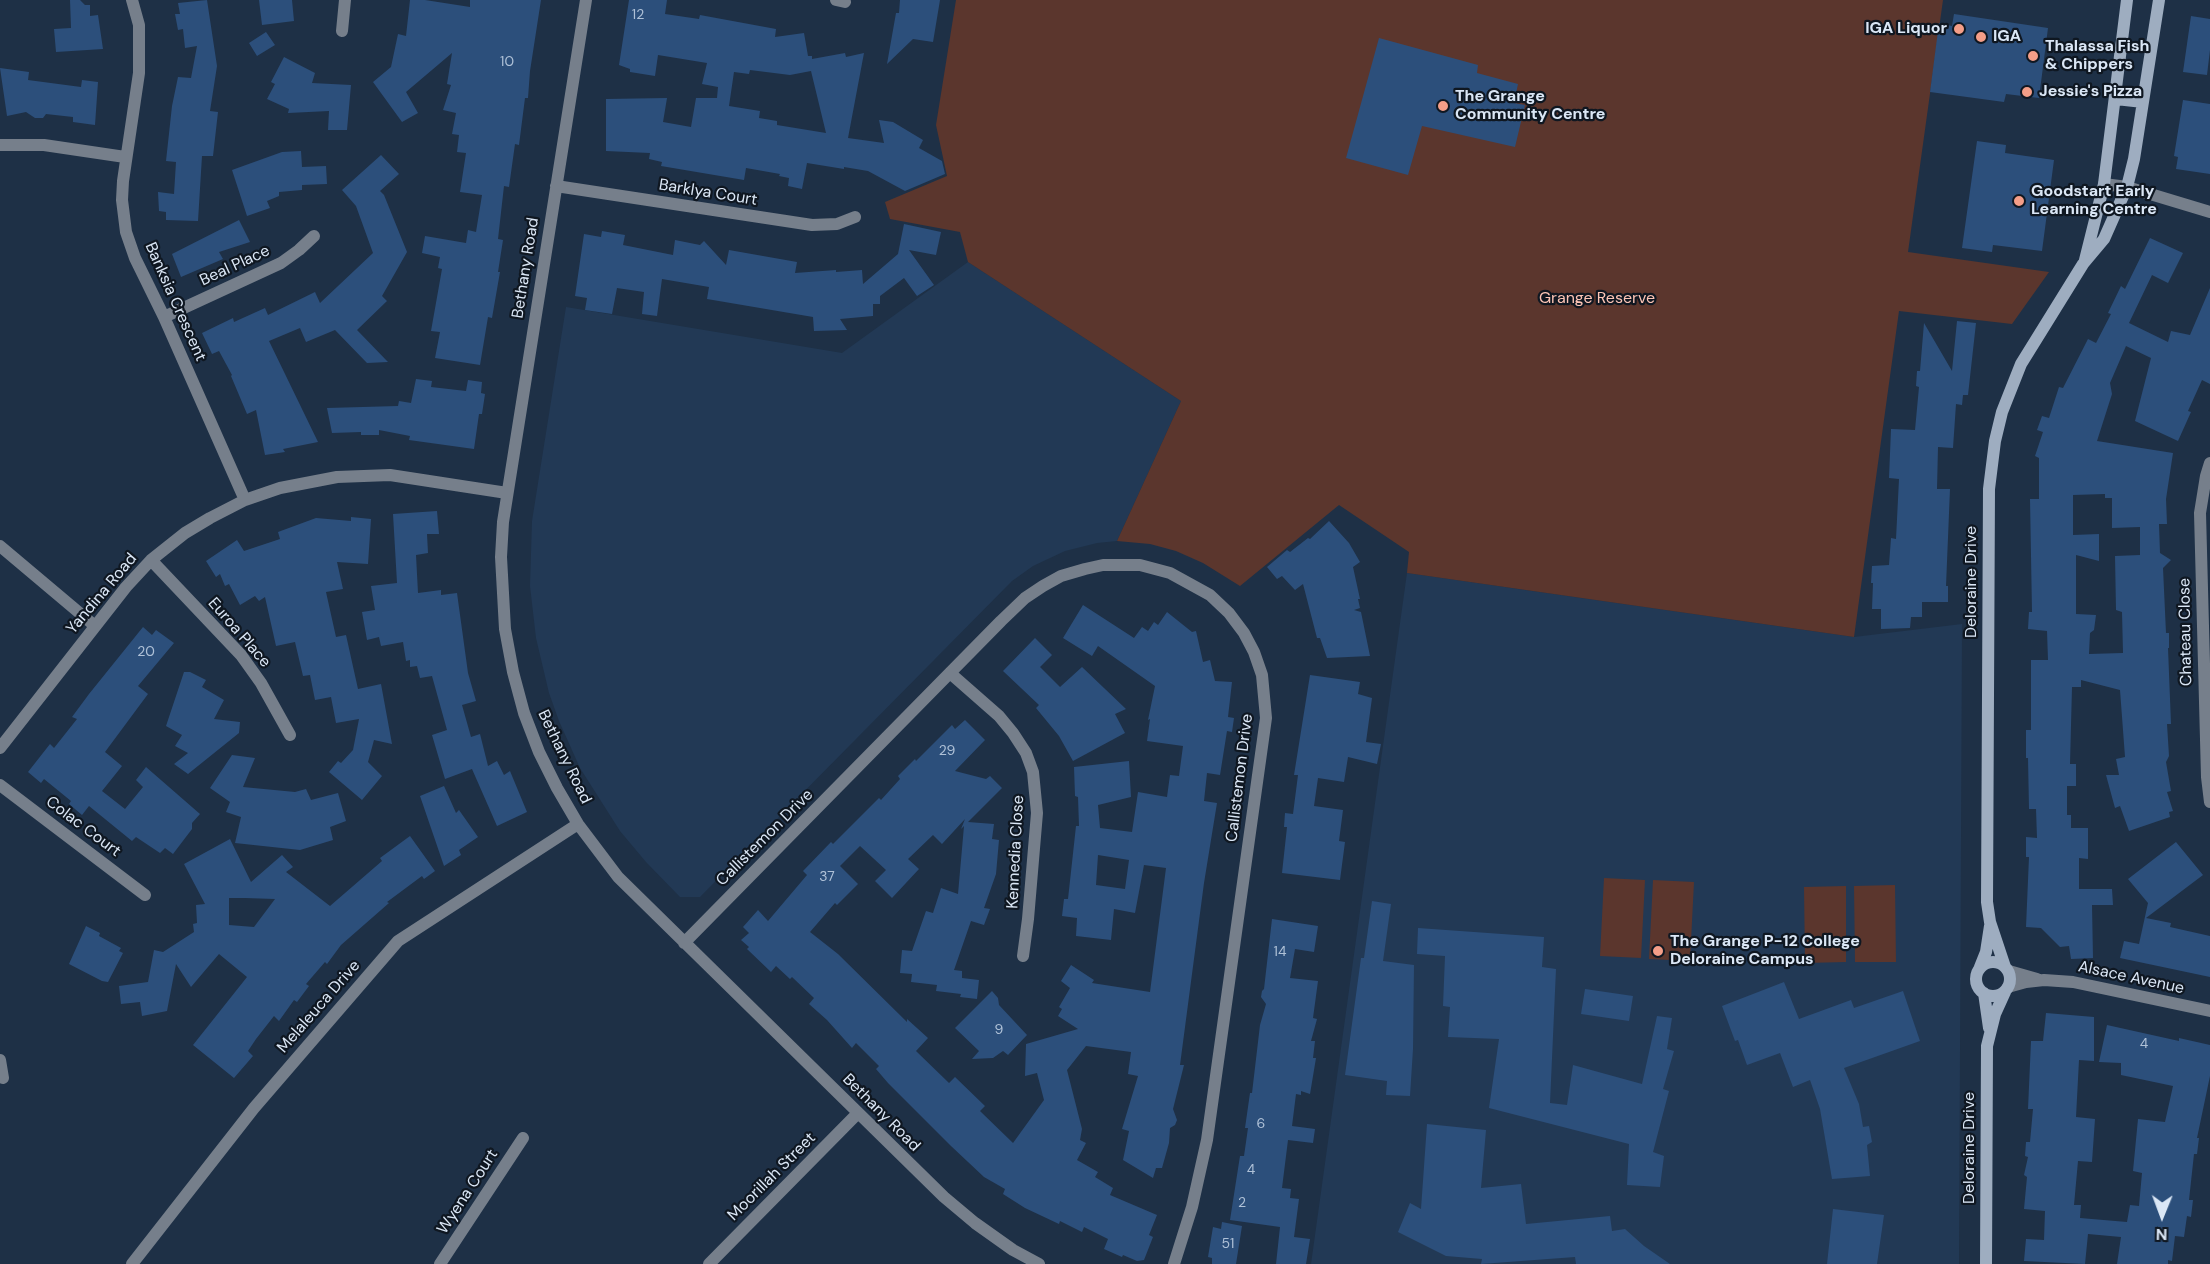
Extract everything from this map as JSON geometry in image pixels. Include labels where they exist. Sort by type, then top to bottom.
[{"type":"street","name":"Banksia Crescent","points":[[132,0],[139,25],[139,73],[125,157],[122,200],[126,232],[135,258],[164,316],[245,500]]},
{"type":"street","points":[[342,31],[345,0]]},
{"type":"street","name":"Bethany Road","points":[[586,0],[507,493],[501,557],[502,593],[513,672],[524,713],[539,752],[557,788],[578,824],[618,877],[944,1197],[1013,1250],[1039,1264]]},
{"type":"street","name":"Deloraine Drive","points":[[2084,264],[2104,184],[2127,0]]},
{"type":"street","name":"Deloraine Drive","points":[[1980,967],[1986,952],[1990,922],[1988,902],[1989,510],[1995,441],[2002,412],[2021,364],[2084,264],[2104,239],[2127,187],[2134,159],[2159,0]]},
{"type":"street","points":[[2116,99],[2143,102]]},
{"type":"street","points":[[0,145],[44,145],[125,157]]},
{"type":"street","points":[[2104,184],[2127,187],[2210,212]]},
{"type":"street","name":"Barklya Court","points":[[556,186],[812,225],[837,224],[855,217]]},
{"type":"street","name":"Beal Place","points":[[164,316],[281,263],[300,250],[314,236]]},
{"type":"street","name":"Chateau Close","points":[[2210,462],[2200,513],[2206,777],[2210,802]]},
{"type":"street","name":"Yandina Road","points":[[0,748],[126,587],[152,560],[185,533],[245,500],[280,488],[312,481],[366,476],[414,478],[507,493]]},
{"type":"street","points":[[0,546],[95,626]]},
{"type":"street","name":"Euroa Place","points":[[152,560],[241,655],[261,683],[290,735]]},
{"type":"street","name":"Callistemon Drive","points":[[684,943],[1024,598],[1061,576],[1103,565],[1140,565],[1170,573],[1188,581],[1210,596],[1229,614],[1244,633],[1262,675],[1266,718],[1207,1140],[1192,1207],[1174,1264]]},
{"type":"street","name":"Kennedia Close","points":[[951,673],[999,716],[1026,753],[1033,772],[1038,813],[1023,956]]},
{"type":"street","name":"Colac Court","points":[[0,785],[145,896]]},
{"type":"street","name":"Melaleuca Drive","points":[[132,1264],[254,1108],[398,941],[578,824]]},
{"type":"street","name":"Deloraine Drive","points":[[1990,922],[2007,969]]},
{"type":"street","points":[[1993,962],[2007,969],[2011,979],[2006,990],[1994,996],[1983,993],[1977,984],[1977,972],[1980,967],[1993,962]]},
{"type":"street","name":"Alsace Avenue","points":[[2007,969],[2044,980]]},
{"type":"street","name":"Alsace Avenue","points":[[2006,990],[2025,982],[2044,980],[2073,982],[2210,1011]]},
{"type":"street","name":"Deloraine Drive","points":[[1989,1032],[2006,990]]},
{"type":"street","name":"Deloraine Drive","points":[[1983,993],[1989,1032],[1986,1065],[1986,1264]]},
{"type":"street","points":[[0,1060],[3,1078]]},
{"type":"street","name":"Moorillah Street","points":[[709,1264],[858,1113]]},
{"type":"street","name":"Wyena Court","points":[[441,1264],[523,1138]]},
{"type":"shaded area","points":[[968,262],[1181,401],[1117,541],[1097,543],[1065,551],[1033,566],[1012,581],[700,897],[680,897],[620,831],[580,768],[549,693],[536,638],[530,586],[532,521],[566,307],[842,353]]},
{"type":"shaded area","name":"The Grange P-12 College Deloraine Campus","points":[[1407,573],[1854,637],[1962,624],[1959,1264],[1311,1264]]},
{"type":"green space","name":"Grange Reserve","points":[[956,0],[1943,0],[1908,252],[2049,272],[2012,324],[1899,311],[1854,637],[1407,573],[1409,552],[1339,505],[1240,586],[1203,563],[1176,551],[1150,544],[1117,541],[1181,401],[968,262],[960,232],[890,219],[885,202],[947,176],[936,125]]},
{"type":"green space","points":[[1604,878],[1645,880],[1641,958],[1600,956]]},
{"type":"green space","points":[[1653,880],[1694,882],[1690,961],[1649,959]]},
{"type":"green space","points":[[1895,885],[1896,962],[1855,962],[1854,886]]},
{"type":"green space","points":[[1846,886],[1846,962],[1805,963],[1804,887]]},
{"type":"building","points":[[70,0],[80,0],[85,5],[90,5],[90,16],[98,15],[103,49],[56,52],[54,29],[71,28]]},
{"type":"building","points":[[207,0],[217,66],[210,111],[218,112],[213,156],[202,156],[198,221],[166,220],[166,212],[159,211],[158,192],[174,194],[176,162],[166,161],[172,106],[178,77],[191,78],[197,46],[185,48],[183,29],[178,30],[175,14],[180,14],[178,3]]},
{"type":"building","points":[[259,0],[292,0],[294,21],[262,25]]},
{"type":"building","points":[[410,0],[470,7],[470,0],[541,0],[528,98],[525,98],[519,145],[515,144],[509,187],[504,186],[498,239],[503,240],[498,272],[500,272],[492,318],[488,317],[480,365],[435,358],[440,332],[431,331],[442,269],[438,268],[440,257],[422,253],[425,236],[466,243],[468,230],[476,232],[482,195],[460,192],[466,153],[457,152],[459,135],[452,134],[456,113],[443,110],[451,85],[447,84],[452,53],[406,92],[418,113],[402,122],[373,82],[391,67],[398,34],[406,36]]},
{"type":"building","points":[[629,0],[667,0],[665,14],[699,19],[700,15],[776,29],[775,37],[804,33],[808,56],[812,56],[812,59],[845,53],[846,57],[864,53],[848,138],[884,143],[879,120],[893,122],[923,140],[919,148],[942,161],[945,174],[905,191],[868,171],[807,163],[802,189],[788,186],[789,178],[779,176],[780,174],[746,168],[744,180],[661,166],[662,162],[649,159],[650,153],[606,151],[606,99],[667,98],[663,122],[691,127],[696,98],[717,98],[718,87],[702,84],[707,63],[658,55],[655,76],[630,72],[630,69],[619,65]],"holes":[[[750,70],[790,75],[811,71],[826,133],[777,125],[777,121],[759,118],[760,111],[729,106],[734,72],[749,74]]]},
{"type":"building","points":[[900,0],[940,0],[933,42],[913,39],[887,64],[896,13],[899,13]]},
{"type":"building","points":[[1954,14],[2048,28],[2039,98],[2006,94],[2004,102],[1930,92],[1939,23],[1952,26]]},
{"type":"building","points":[[2191,16],[2210,19],[2207,75],[2183,72]]},
{"type":"building","points":[[266,32],[275,45],[257,56],[249,43]]},
{"type":"building","name":"The Grange Community Centre","points":[[1379,38],[1478,65],[1477,73],[1518,84],[1514,103],[1525,105],[1515,147],[1422,126],[1408,175],[1346,158]]},
{"type":"building","points":[[284,57],[315,73],[312,83],[351,85],[347,130],[328,130],[329,111],[288,113],[289,109],[267,99],[275,84],[271,82]]},
{"type":"building","points":[[0,68],[29,72],[28,80],[81,87],[82,80],[98,82],[95,125],[73,122],[73,117],[46,114],[43,118],[35,118],[26,112],[7,116]]},
{"type":"building","points":[[2183,100],[2210,104],[2210,174],[2176,169],[2178,157],[2174,156]]},
{"type":"building","points":[[1977,141],[2006,145],[2005,153],[2054,160],[2042,251],[1993,245],[1992,252],[1962,248]]},
{"type":"building","points":[[301,151],[302,167],[326,166],[327,184],[302,185],[302,190],[279,192],[279,196],[267,201],[270,208],[247,216],[232,170],[282,152]]},
{"type":"building","points":[[381,155],[399,174],[380,191],[384,195],[407,252],[382,296],[387,301],[357,330],[388,362],[367,363],[335,330],[306,342],[300,328],[269,341],[318,442],[283,449],[285,452],[265,455],[256,410],[247,414],[232,375],[219,351],[212,354],[202,333],[233,318],[234,322],[265,308],[268,315],[315,292],[320,303],[373,253],[356,206],[342,190]]},
{"type":"building","points":[[239,220],[250,242],[219,252],[223,259],[181,277],[172,254]]},
{"type":"building","points":[[904,224],[941,232],[936,255],[909,250],[934,285],[917,296],[904,278],[880,296],[880,304],[873,304],[873,316],[840,319],[847,330],[814,331],[813,317],[707,299],[709,287],[662,279],[657,316],[642,314],[644,292],[617,288],[612,314],[585,310],[587,298],[575,296],[584,234],[601,237],[602,231],[625,235],[623,245],[673,255],[675,240],[700,245],[704,241],[726,265],[729,250],[797,262],[795,273],[862,270],[863,284],[898,254]]},
{"type":"building","points":[[2150,238],[2183,253],[2168,283],[2152,275],[2129,323],[2168,342],[2171,331],[2190,335],[2210,288],[2210,384],[2202,380],[2178,441],[2135,421],[2151,358],[2126,346],[2110,383],[2112,394],[2097,441],[2173,453],[2166,499],[2167,524],[2159,524],[2160,553],[2171,560],[2163,568],[2166,633],[2169,633],[2171,724],[2167,724],[2169,756],[2166,762],[2171,791],[2167,792],[2173,811],[2169,812],[2170,817],[2129,831],[2120,806],[2115,808],[2106,775],[2119,775],[2116,759],[2125,757],[2120,690],[2081,680],[2081,687],[2072,687],[2070,764],[2076,764],[2076,786],[2067,786],[2067,815],[2071,815],[2071,828],[2088,828],[2088,859],[2079,858],[2079,889],[2112,889],[2113,905],[2092,905],[2093,958],[2071,959],[2069,946],[2060,947],[2041,928],[2026,927],[2029,857],[2026,857],[2026,837],[2037,838],[2036,809],[2029,809],[2028,758],[2026,758],[2026,730],[2031,730],[2031,660],[2048,660],[2047,631],[2028,629],[2029,612],[2032,612],[2030,499],[2039,499],[2039,458],[2035,456],[2043,432],[2037,430],[2042,416],[2049,418],[2059,387],[2063,388],[2088,339],[2096,343],[2111,314],[2108,313],[2121,286],[2125,289]],"holes":[[[2105,494],[2105,498],[2112,498],[2112,528],[2140,527],[2140,555],[2115,556],[2116,610],[2122,612],[2123,653],[2089,654],[2090,633],[2094,630],[2096,615],[2076,614],[2076,555],[2099,561],[2099,534],[2073,535],[2073,495]]]},
{"type":"building","points":[[1957,321],[1976,323],[1968,395],[1963,395],[1962,405],[1956,404],[1953,448],[1938,447],[1937,489],[1950,489],[1946,586],[1948,586],[1948,602],[1922,602],[1922,617],[1911,617],[1910,628],[1881,629],[1881,609],[1872,609],[1873,583],[1871,583],[1872,566],[1889,565],[1891,538],[1896,539],[1899,479],[1889,478],[1891,429],[1915,430],[1919,387],[1916,386],[1917,371],[1920,371],[1924,323],[1952,371]]},
{"type":"building","points":[[416,379],[432,381],[431,387],[466,391],[468,380],[482,382],[481,393],[485,394],[482,414],[479,414],[474,449],[409,440],[410,436],[379,430],[379,435],[361,435],[361,432],[332,433],[327,408],[398,406],[399,401],[411,403]]},
{"type":"building","points":[[437,511],[439,534],[427,534],[428,553],[416,555],[418,593],[441,590],[441,595],[457,593],[468,673],[476,701],[462,705],[471,737],[480,734],[488,766],[497,761],[504,775],[510,771],[527,812],[497,826],[472,769],[445,779],[432,735],[447,730],[432,676],[420,678],[417,666],[410,667],[410,660],[406,661],[403,642],[381,646],[379,637],[367,640],[362,612],[375,610],[371,586],[397,583],[393,514]]},
{"type":"building","points":[[351,517],[371,519],[368,564],[337,562],[343,589],[326,592],[336,637],[346,635],[358,689],[381,684],[392,744],[374,740],[368,762],[382,776],[362,800],[329,772],[338,761],[341,763],[353,750],[359,719],[336,723],[331,697],[315,700],[310,675],[303,676],[295,642],[276,646],[265,597],[259,601],[255,596],[240,605],[229,584],[225,586],[220,574],[216,577],[206,561],[237,540],[244,551],[280,539],[278,532],[316,518],[351,521]]},
{"type":"building","points":[[1329,521],[1349,543],[1360,562],[1353,567],[1360,599],[1358,599],[1360,608],[1354,610],[1361,612],[1370,656],[1327,658],[1320,638],[1317,638],[1303,584],[1295,590],[1282,576],[1277,579],[1267,567],[1287,550],[1290,552],[1308,538],[1310,539]]},
{"type":"building","points":[[1083,605],[1134,638],[1142,627],[1148,631],[1154,622],[1158,625],[1167,612],[1192,632],[1196,631],[1203,662],[1210,660],[1215,681],[1232,682],[1228,717],[1234,718],[1232,732],[1227,731],[1220,775],[1207,773],[1204,801],[1217,803],[1180,1065],[1184,1065],[1173,1109],[1177,1120],[1170,1128],[1169,1143],[1162,1168],[1156,1168],[1153,1178],[1123,1160],[1129,1131],[1122,1129],[1138,1076],[1128,1074],[1131,1052],[1086,1046],[1067,1070],[1082,1129],[1080,1140],[1086,1143],[1077,1160],[1098,1172],[1095,1177],[1113,1188],[1110,1195],[1157,1215],[1149,1235],[1153,1237],[1144,1260],[1137,1261],[1104,1249],[1108,1239],[1084,1227],[1082,1232],[1060,1221],[1059,1224],[1025,1208],[1003,1194],[1005,1189],[984,1177],[888,1083],[876,1069],[879,1066],[856,1043],[852,1048],[809,1004],[814,998],[792,977],[790,979],[776,966],[771,972],[741,940],[749,933],[743,927],[758,910],[768,921],[807,875],[803,871],[831,842],[833,844],[879,798],[881,800],[900,779],[898,776],[952,725],[955,729],[965,720],[985,740],[955,771],[986,779],[990,776],[1002,788],[968,822],[994,824],[992,839],[999,840],[996,874],[984,908],[990,909],[984,925],[971,921],[954,970],[962,971],[962,978],[979,980],[977,999],[960,997],[961,994],[936,991],[937,985],[911,982],[912,974],[900,973],[902,950],[912,951],[926,911],[933,913],[941,888],[958,894],[964,826],[961,829],[965,819],[942,844],[933,835],[908,859],[919,869],[892,898],[875,881],[886,870],[860,846],[840,866],[858,884],[837,905],[835,903],[810,932],[838,954],[907,1022],[907,1019],[928,1038],[916,1051],[949,1083],[955,1077],[985,1106],[980,1111],[1013,1143],[1044,1100],[1037,1073],[1025,1076],[1026,1044],[1078,1029],[1058,1016],[1062,1009],[1059,1007],[1070,988],[1061,981],[1071,965],[1094,980],[1092,983],[1150,992],[1166,868],[1144,865],[1135,913],[1114,909],[1111,940],[1076,936],[1077,918],[1062,916],[1064,899],[1068,899],[1076,826],[1079,826],[1074,767],[1129,761],[1131,797],[1098,805],[1100,828],[1132,832],[1138,792],[1167,797],[1170,775],[1179,776],[1183,746],[1147,741],[1150,719],[1148,720],[1155,686],[1098,646],[1092,656],[1063,638]],"holes":[[[1098,855],[1129,860],[1125,889],[1096,885]]]},
{"type":"building","points":[[143,627],[152,635],[156,630],[174,643],[138,686],[148,694],[105,752],[122,766],[102,791],[125,809],[143,787],[136,780],[146,767],[200,814],[173,854],[165,848],[160,853],[136,837],[132,841],[89,806],[82,815],[69,804],[71,801],[44,779],[41,783],[28,772],[50,744],[54,748],[77,719],[72,717]]},
{"type":"building","points":[[1035,638],[1052,655],[1040,667],[1060,687],[1082,667],[1126,709],[1115,714],[1125,733],[1073,761],[1059,736],[1036,708],[1039,705],[1003,671]]},
{"type":"building","points":[[184,672],[190,672],[206,680],[202,687],[224,700],[214,719],[240,722],[239,733],[188,774],[174,764],[188,753],[175,746],[182,735],[166,726]]},
{"type":"building","points":[[1310,675],[1360,682],[1358,694],[1372,698],[1366,742],[1381,744],[1377,764],[1348,757],[1344,782],[1318,778],[1314,806],[1343,810],[1339,841],[1345,842],[1340,880],[1282,873],[1287,827],[1284,827],[1285,813],[1293,814],[1298,775],[1294,775]]},
{"type":"building","points":[[232,755],[255,758],[243,787],[295,792],[306,789],[311,800],[338,793],[346,821],[330,827],[333,840],[300,850],[235,843],[241,817],[226,812],[230,802],[210,788]]},
{"type":"building","points":[[444,786],[456,813],[459,810],[478,837],[459,850],[461,855],[444,866],[420,796]]},
{"type":"building","points":[[410,836],[435,871],[424,879],[422,876],[387,902],[389,903],[341,945],[327,964],[325,962],[306,984],[309,986],[297,1002],[294,1000],[279,1021],[274,1016],[248,1051],[253,1056],[234,1078],[193,1045],[247,977],[219,954],[191,987],[176,964],[167,1011],[142,1016],[140,1002],[121,1004],[119,986],[148,982],[154,950],[163,952],[194,932],[193,924],[197,923],[196,905],[205,904],[184,864],[230,839],[251,882],[282,855],[293,867],[286,872],[330,906],[382,861],[380,858]],"holes":[[[229,898],[275,899],[254,927],[229,925]]]},
{"type":"building","points":[[2176,842],[2203,875],[2146,918],[2171,923],[2170,927],[2210,936],[2210,977],[2120,958],[2124,941],[2139,944],[2148,903],[2128,879]]},
{"type":"building","points":[[1372,901],[1391,904],[1383,961],[1414,965],[1410,1096],[1386,1095],[1387,1081],[1345,1075],[1361,958],[1364,958]]},
{"type":"building","points":[[1272,919],[1318,926],[1314,952],[1295,949],[1290,978],[1318,981],[1313,1018],[1317,1019],[1311,1041],[1315,1041],[1313,1058],[1316,1058],[1310,1094],[1301,1091],[1301,1095],[1296,1094],[1292,1126],[1315,1129],[1313,1143],[1288,1140],[1282,1188],[1291,1189],[1290,1198],[1299,1199],[1294,1237],[1310,1239],[1306,1264],[1276,1264],[1280,1227],[1230,1220],[1240,1156],[1244,1156],[1250,1093],[1252,1093],[1260,1025],[1266,1004],[1261,997],[1264,989]]},
{"type":"building","points":[[86,926],[121,948],[119,951],[123,953],[108,982],[69,964]]},
{"type":"building","points":[[1418,928],[1544,937],[1542,967],[1556,969],[1550,1103],[1567,1105],[1573,1065],[1642,1084],[1657,1016],[1672,1018],[1667,1049],[1674,1051],[1663,1089],[1669,1091],[1653,1152],[1664,1156],[1660,1187],[1627,1185],[1629,1144],[1489,1108],[1499,1039],[1448,1037],[1450,1007],[1443,1006],[1445,956],[1417,954]]},
{"type":"building","points":[[1784,982],[1799,1019],[1851,1000],[1854,1008],[1903,991],[1920,1041],[1844,1068],[1859,1104],[1863,1127],[1869,1126],[1872,1142],[1867,1145],[1870,1176],[1832,1179],[1820,1109],[1810,1080],[1793,1087],[1780,1053],[1747,1065],[1738,1040],[1735,1041],[1722,1006]]},
{"type":"building","points":[[1585,989],[1633,996],[1629,1021],[1581,1014]]},
{"type":"building","points":[[992,991],[998,998],[999,1005],[1027,1035],[1008,1055],[1003,1051],[993,1058],[972,1059],[979,1051],[955,1028]]},
{"type":"building","points":[[2046,1013],[2094,1017],[2094,1061],[2079,1060],[2076,1117],[2095,1119],[2092,1162],[2078,1161],[2074,1205],[2081,1205],[2080,1218],[2127,1222],[2130,1205],[2139,1206],[2142,1173],[2133,1171],[2138,1119],[2165,1122],[2173,1086],[2121,1075],[2121,1063],[2099,1062],[2107,1025],[2179,1041],[2179,1038],[2210,1045],[2210,1076],[2197,1138],[2199,1138],[2197,1154],[2194,1154],[2189,1200],[2193,1200],[2191,1217],[2187,1216],[2184,1237],[2175,1236],[2172,1261],[2168,1260],[2168,1264],[2117,1264],[2121,1237],[2088,1234],[2085,1264],[2024,1261],[2026,1239],[2044,1240],[2045,1211],[2024,1209],[2027,1177],[2024,1175],[2028,1157],[2025,1156],[2026,1142],[2030,1142],[2033,1109],[2028,1109],[2031,1041],[2043,1041]]},
{"type":"building","points":[[1427,1124],[1486,1130],[1481,1188],[1521,1184],[1526,1224],[1610,1216],[1612,1231],[1625,1229],[1670,1264],[1576,1264],[1575,1257],[1481,1264],[1482,1259],[1446,1256],[1398,1232],[1410,1203],[1421,1209]]},
{"type":"building","points":[[1833,1209],[1884,1215],[1877,1264],[1827,1264]]},
{"type":"building","points":[[1222,1222],[1242,1226],[1236,1264],[1212,1264],[1212,1258],[1208,1257],[1213,1227],[1221,1229]]},
{"type":"place","name":"IGA Liquor","points":[[1959,29]]},
{"type":"place","name":"IGA","points":[[1981,37]]},
{"type":"place","name":"Thalassa Fish & Chippers","points":[[2033,56]]},
{"type":"place","name":"Jessie's Pizza","points":[[2027,92]]},
{"type":"place","name":"The Grange Community Centre","points":[[1443,106]]},
{"type":"place","name":"Goodstart Early Learning Centre","points":[[2019,201]]},
{"type":"place","name":"The Grange P-12 College Deloraine Campus","points":[[1658,951]]}]
